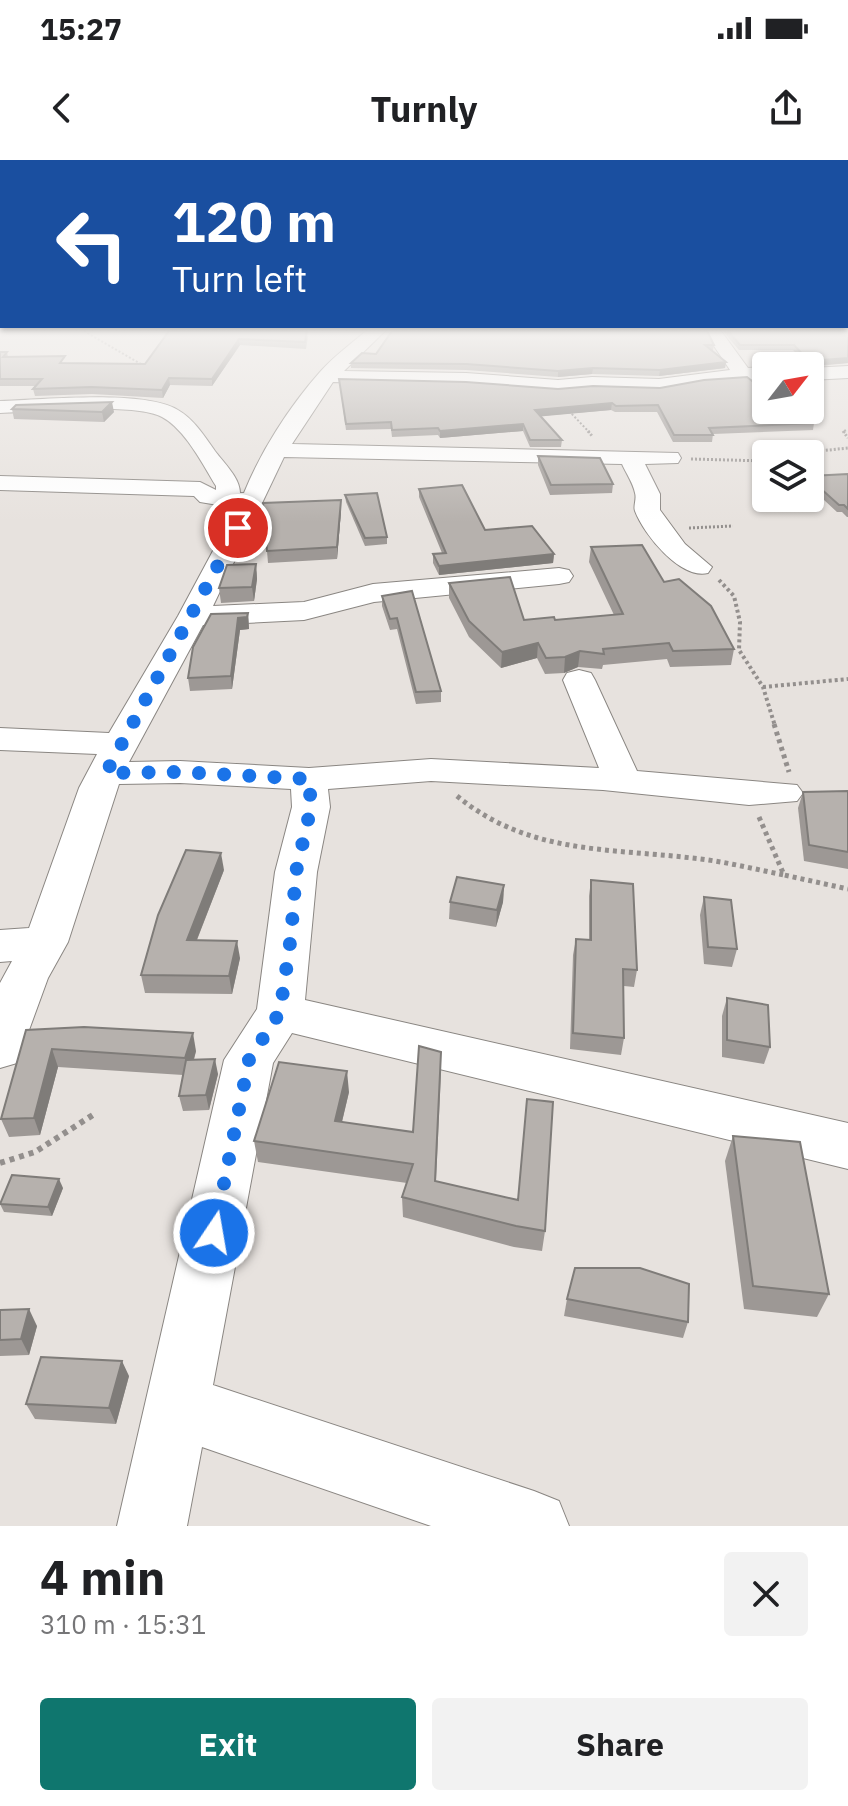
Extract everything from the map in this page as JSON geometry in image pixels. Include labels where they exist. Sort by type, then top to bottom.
[{"type":"street","points":[[0,1049],[25,978],[46,942],[113,759],[193,616],[240,500],[265,469],[314,395]]},
{"type":"street","points":[[0,407],[142,407],[169,412],[187,428],[240,500]]},
{"type":"street","points":[[454,427],[465,455]]},
{"type":"street","points":[[277,450],[670,458]]},
{"type":"street","points":[[620,457],[648,494],[647,510],[660,530],[675,550],[698,567]]},
{"type":"street","points":[[0,483],[200,489],[209,497],[240,500]]},
{"type":"street","points":[[193,616],[304,611],[373,593],[559,576]]},
{"type":"street","points":[[579,680],[623,781]]},
{"type":"street","points":[[0,739],[180,772],[309,779],[445,771],[623,781],[766,794]]},
{"type":"street","points":[[152,1526],[249,1060],[280,1012],[296,872],[311,807],[309,779]]},
{"type":"street","points":[[0,946],[46,942]]},
{"type":"street","points":[[280,1012],[848,1146]]},
{"type":"street","points":[[177,1406],[534,1526]]},
{"type":"path","points":[[561,395],[567,409],[620,457]]},
{"type":"path","points":[[848,430],[843,431],[848,438]]},
{"type":"path","points":[[824,450],[848,448]]},
{"type":"path","points":[[670,458],[752,462]]},
{"type":"path","points":[[660,530],[733,526]]},
{"type":"path","points":[[698,567],[718,579],[734,596],[740,622],[739,650],[763,687],[791,780],[766,794],[784,875]]},
{"type":"path","points":[[763,687],[848,679]]},
{"type":"path","points":[[445,771],[447,785],[465,804],[526,838],[696,859],[848,889]]},
{"type":"path","points":[[0,1163],[35,1152],[96,1113]]},
{"type":"building","points":[[341,395],[752,395],[752,424],[793,424],[709,428],[713,435],[674,435],[658,405],[616,406],[612,403],[535,410],[562,440],[530,440],[523,424],[440,431],[438,428],[392,430],[391,422],[346,424]]},
{"type":"building","points":[[112,402],[102,412],[12,409],[16,405]]},
{"type":"building","points":[[538,456],[600,458],[613,484],[551,485]]},
{"type":"building","points":[[848,474],[848,509],[824,492],[824,475]]},
{"type":"building","points":[[462,485],[485,530],[532,526],[554,554],[439,566],[433,554],[446,553],[419,489]]},
{"type":"building","points":[[377,493],[387,537],[365,538],[345,495]]},
{"type":"building","points":[[341,500],[337,547],[267,551],[263,503]]},
{"type":"building","points":[[642,545],[664,582],[679,579],[711,606],[734,649],[673,651],[669,643],[603,649],[604,654],[580,651],[565,657],[546,658],[538,643],[502,652],[469,621],[449,583],[510,577],[524,620],[623,614],[591,547]]},
{"type":"building","points":[[256,564],[252,587],[219,588],[227,565]]},
{"type":"building","points":[[412,591],[441,691],[416,692],[397,618],[390,619],[382,596]]},
{"type":"building","points":[[248,613],[247,617],[238,618],[231,676],[188,678],[193,647],[211,614]]},
{"type":"building","points":[[848,791],[848,852],[809,845],[803,792]]},
{"type":"building","points":[[186,850],[221,853],[187,940],[237,941],[229,976],[141,975],[158,915]]},
{"type":"building","points":[[457,877],[504,885],[497,910],[450,902]]},
{"type":"building","points":[[591,880],[633,884],[637,970],[623,969],[624,1038],[573,1033],[576,939],[591,940]]},
{"type":"building","points":[[704,897],[731,900],[737,949],[708,947]]},
{"type":"building","points":[[727,998],[768,1005],[770,1047],[727,1040]]},
{"type":"building","points":[[84,1027],[193,1033],[185,1058],[52,1049],[34,1118],[1,1119],[26,1030]]},
{"type":"building","points":[[419,1046],[441,1052],[435,1181],[518,1200],[527,1099],[553,1102],[545,1231],[402,1197],[413,1164],[254,1141],[279,1062],[347,1071],[335,1121],[413,1132]]},
{"type":"building","points":[[215,1059],[206,1095],[179,1096],[186,1060]]},
{"type":"building","points":[[733,1136],[800,1142],[829,1294],[753,1286]]},
{"type":"building","points":[[12,1175],[59,1179],[48,1207],[0,1204]]},
{"type":"building","points":[[575,1268],[640,1268],[689,1284],[688,1322],[567,1299]]},
{"type":"building","points":[[29,1309],[21,1339],[0,1340],[0,1310]]},
{"type":"building","points":[[41,1357],[122,1361],[109,1408],[26,1404]]},
{"type":"route","points":[[214,1233],[249,1060],[280,1012],[296,872],[311,807],[309,779],[180,772],[106,773],[238,528]]}]
